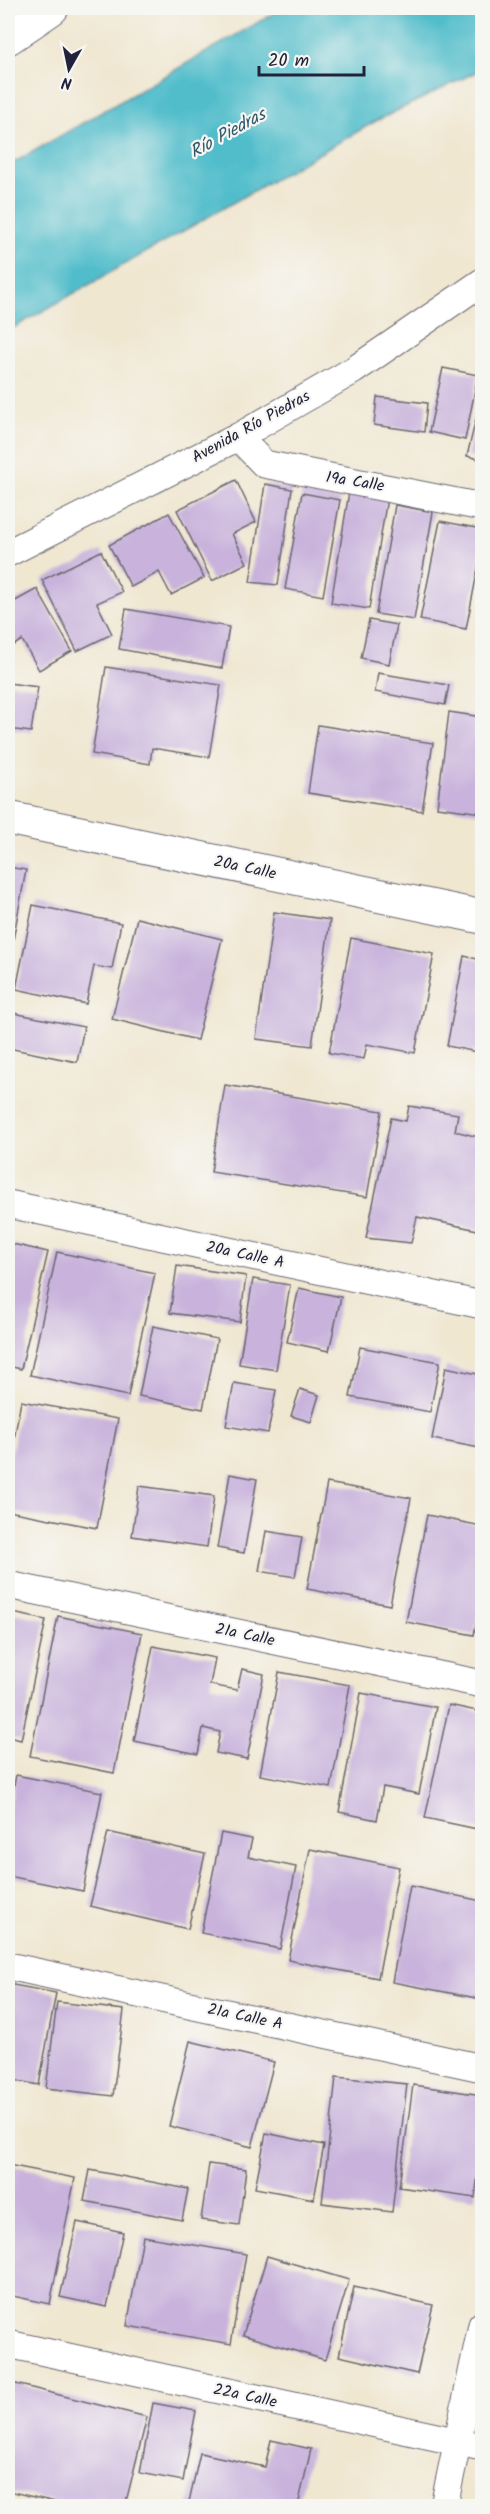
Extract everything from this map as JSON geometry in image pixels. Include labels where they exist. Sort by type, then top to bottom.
[{"type":"street","points":[[8,38],[52,8]]},
{"type":"street","name":"Avenida Río Piedras","points":[[8,553],[238,437],[354,369],[483,282]]},
{"type":"street","name":"19a Calle","points":[[238,437],[264,464],[483,507]]},
{"type":"street","name":"20a Calle","points":[[8,818],[483,917]]},
{"type":"street","name":"20a Calle A","points":[[8,1204],[483,1305]]},
{"type":"street","name":"21a Calle","points":[[8,1585],[483,1684]]},
{"type":"street","name":"21a Calle A","points":[[8,1966],[483,2068]]},
{"type":"street","points":[[444,2506],[470,2444],[483,2325]]},
{"type":"street","name":"22a Calle","points":[[8,2344],[470,2444]]},
{"type":"water","name":"Río Piedras","points":[[283,8],[482,8],[482,69],[376,121],[8,331],[8,166]]},
{"type":"building","points":[[443,368],[478,375],[465,440],[429,432]]},
{"type":"building","points":[[482,394],[482,460],[467,456]]},
{"type":"building","points":[[377,397],[427,403],[424,432],[374,425]]},
{"type":"building","points":[[236,480],[256,522],[232,534],[247,563],[212,581],[177,510]]},
{"type":"building","points":[[265,484],[292,489],[278,585],[250,582]]},
{"type":"building","points":[[349,492],[387,498],[369,609],[331,603]]},
{"type":"building","points":[[302,493],[340,500],[323,596],[285,589]]},
{"type":"building","points":[[395,505],[433,512],[414,620],[376,614]]},
{"type":"building","points":[[169,513],[204,578],[171,595],[159,572],[131,587],[109,545]]},
{"type":"building","points":[[440,521],[482,529],[482,548],[466,629],[420,620]]},
{"type":"building","points":[[101,551],[122,592],[97,603],[112,634],[77,651],[42,580]]},
{"type":"building","points":[[37,589],[72,651],[39,670],[22,640],[8,649],[8,605]]},
{"type":"building","points":[[126,609],[229,627],[222,668],[119,649]]},
{"type":"building","points":[[369,620],[397,625],[389,664],[361,658]]},
{"type":"building","points":[[106,667],[221,685],[209,757],[152,748],[150,764],[92,754]]},
{"type":"building","points":[[378,673],[449,685],[445,705],[375,692]]},
{"type":"building","points":[[8,683],[38,687],[31,732],[8,729]]},
{"type":"building","points":[[449,712],[482,717],[482,813],[437,807]]},
{"type":"building","points":[[318,725],[433,743],[422,811],[308,793]]},
{"type":"building","points":[[8,867],[26,870],[11,951],[8,950]]},
{"type":"building","points":[[33,905],[121,923],[112,969],[94,966],[86,1004],[16,989]]},
{"type":"building","points":[[274,912],[330,920],[312,1046],[256,1039]]},
{"type":"building","points":[[137,918],[222,939],[197,1040],[112,1019]]},
{"type":"building","points":[[351,938],[434,954],[415,1053],[367,1044],[364,1059],[329,1053]]},
{"type":"building","points":[[464,956],[482,960],[482,1053],[447,1046]]},
{"type":"building","points":[[8,1012],[84,1027],[77,1062],[8,1048]]},
{"type":"building","points":[[225,1085],[382,1111],[367,1197],[211,1172]]},
{"type":"building","points":[[409,1106],[458,1114],[455,1131],[482,1138],[482,1231],[417,1217],[411,1243],[366,1238],[391,1118],[406,1121]]},
{"type":"building","points":[[8,1243],[48,1252],[21,1369],[8,1366]]},
{"type":"building","points":[[57,1252],[155,1273],[128,1396],[30,1375]]},
{"type":"building","points":[[177,1266],[246,1276],[240,1322],[170,1313]]},
{"type":"building","points":[[253,1279],[290,1285],[276,1370],[239,1364]]},
{"type":"building","points":[[299,1288],[341,1297],[329,1351],[287,1342]]},
{"type":"building","points":[[153,1326],[217,1339],[203,1409],[139,1396]]},
{"type":"building","points":[[360,1347],[440,1362],[430,1412],[350,1397]]},
{"type":"building","points":[[446,1367],[482,1375],[480,1448],[432,1439]]},
{"type":"building","points":[[234,1383],[276,1390],[268,1433],[226,1426]]},
{"type":"building","points":[[300,1389],[319,1395],[311,1422],[291,1416]]},
{"type":"building","points":[[21,1401],[118,1419],[97,1528],[8,1511],[8,1473]]},
{"type":"building","points":[[230,1474],[257,1479],[244,1553],[217,1548]]},
{"type":"building","points":[[327,1483],[411,1498],[390,1605],[307,1589]]},
{"type":"building","points":[[139,1486],[214,1496],[207,1547],[132,1536]]},
{"type":"building","points":[[427,1515],[482,1526],[482,1593],[474,1635],[406,1622]]},
{"type":"building","points":[[266,1531],[302,1537],[295,1577],[259,1571]]},
{"type":"building","points":[[8,1612],[46,1620],[21,1740],[8,1737]]},
{"type":"building","points":[[58,1616],[142,1633],[114,1773],[30,1756]]},
{"type":"building","points":[[153,1646],[215,1658],[210,1685],[237,1690],[242,1669],[264,1674],[247,1759],[216,1753],[220,1732],[203,1728],[198,1754],[134,1741]]},
{"type":"building","points":[[279,1672],[350,1685],[331,1788],[260,1775]]},
{"type":"building","points":[[361,1693],[436,1707],[419,1794],[383,1787],[377,1820],[339,1812]]},
{"type":"building","points":[[449,1705],[482,1712],[482,1830],[425,1818]]},
{"type":"building","points":[[16,1775],[102,1792],[83,1891],[8,1876],[8,1817]]},
{"type":"building","points":[[108,1832],[205,1854],[188,1929],[90,1906]]},
{"type":"building","points":[[221,1833],[252,1839],[248,1857],[296,1867],[280,1949],[201,1933]]},
{"type":"building","points":[[310,1849],[399,1867],[378,1978],[288,1960]]},
{"type":"building","points":[[410,1886],[482,1901],[482,1999],[392,1982]]},
{"type":"building","points":[[8,1984],[56,1993],[39,2085],[8,2079]]},
{"type":"building","points":[[57,2002],[124,2010],[113,2096],[46,2088]]},
{"type":"building","points":[[190,2041],[274,2062],[252,2147],[169,2126]]},
{"type":"building","points":[[336,2077],[407,2084],[392,2212],[322,2203]]},
{"type":"building","points":[[413,2085],[482,2095],[482,2140],[475,2198],[399,2187]]},
{"type":"building","points":[[266,2133],[324,2145],[314,2199],[255,2188]]},
{"type":"building","points":[[209,2164],[246,2169],[239,2225],[201,2220]]},
{"type":"building","points":[[8,2165],[75,2178],[50,2304],[8,2295]]},
{"type":"building","points":[[90,2170],[188,2189],[182,2220],[84,2201]]},
{"type":"building","points":[[77,2222],[123,2232],[107,2307],[60,2297]]},
{"type":"building","points":[[143,2236],[246,2254],[231,2344],[127,2326]]},
{"type":"building","points":[[267,2256],[349,2280],[325,2360],[243,2335]]},
{"type":"building","points":[[354,2287],[433,2305],[417,2374],[339,2356]]},
{"type":"building","points":[[8,2382],[147,2417],[125,2506],[72,2506],[8,2491]]},
{"type":"building","points":[[153,2403],[196,2411],[183,2481],[140,2473]]},
{"type":"building","points":[[271,2440],[311,2449],[298,2506],[188,2506],[200,2453],[265,2467]]}]
